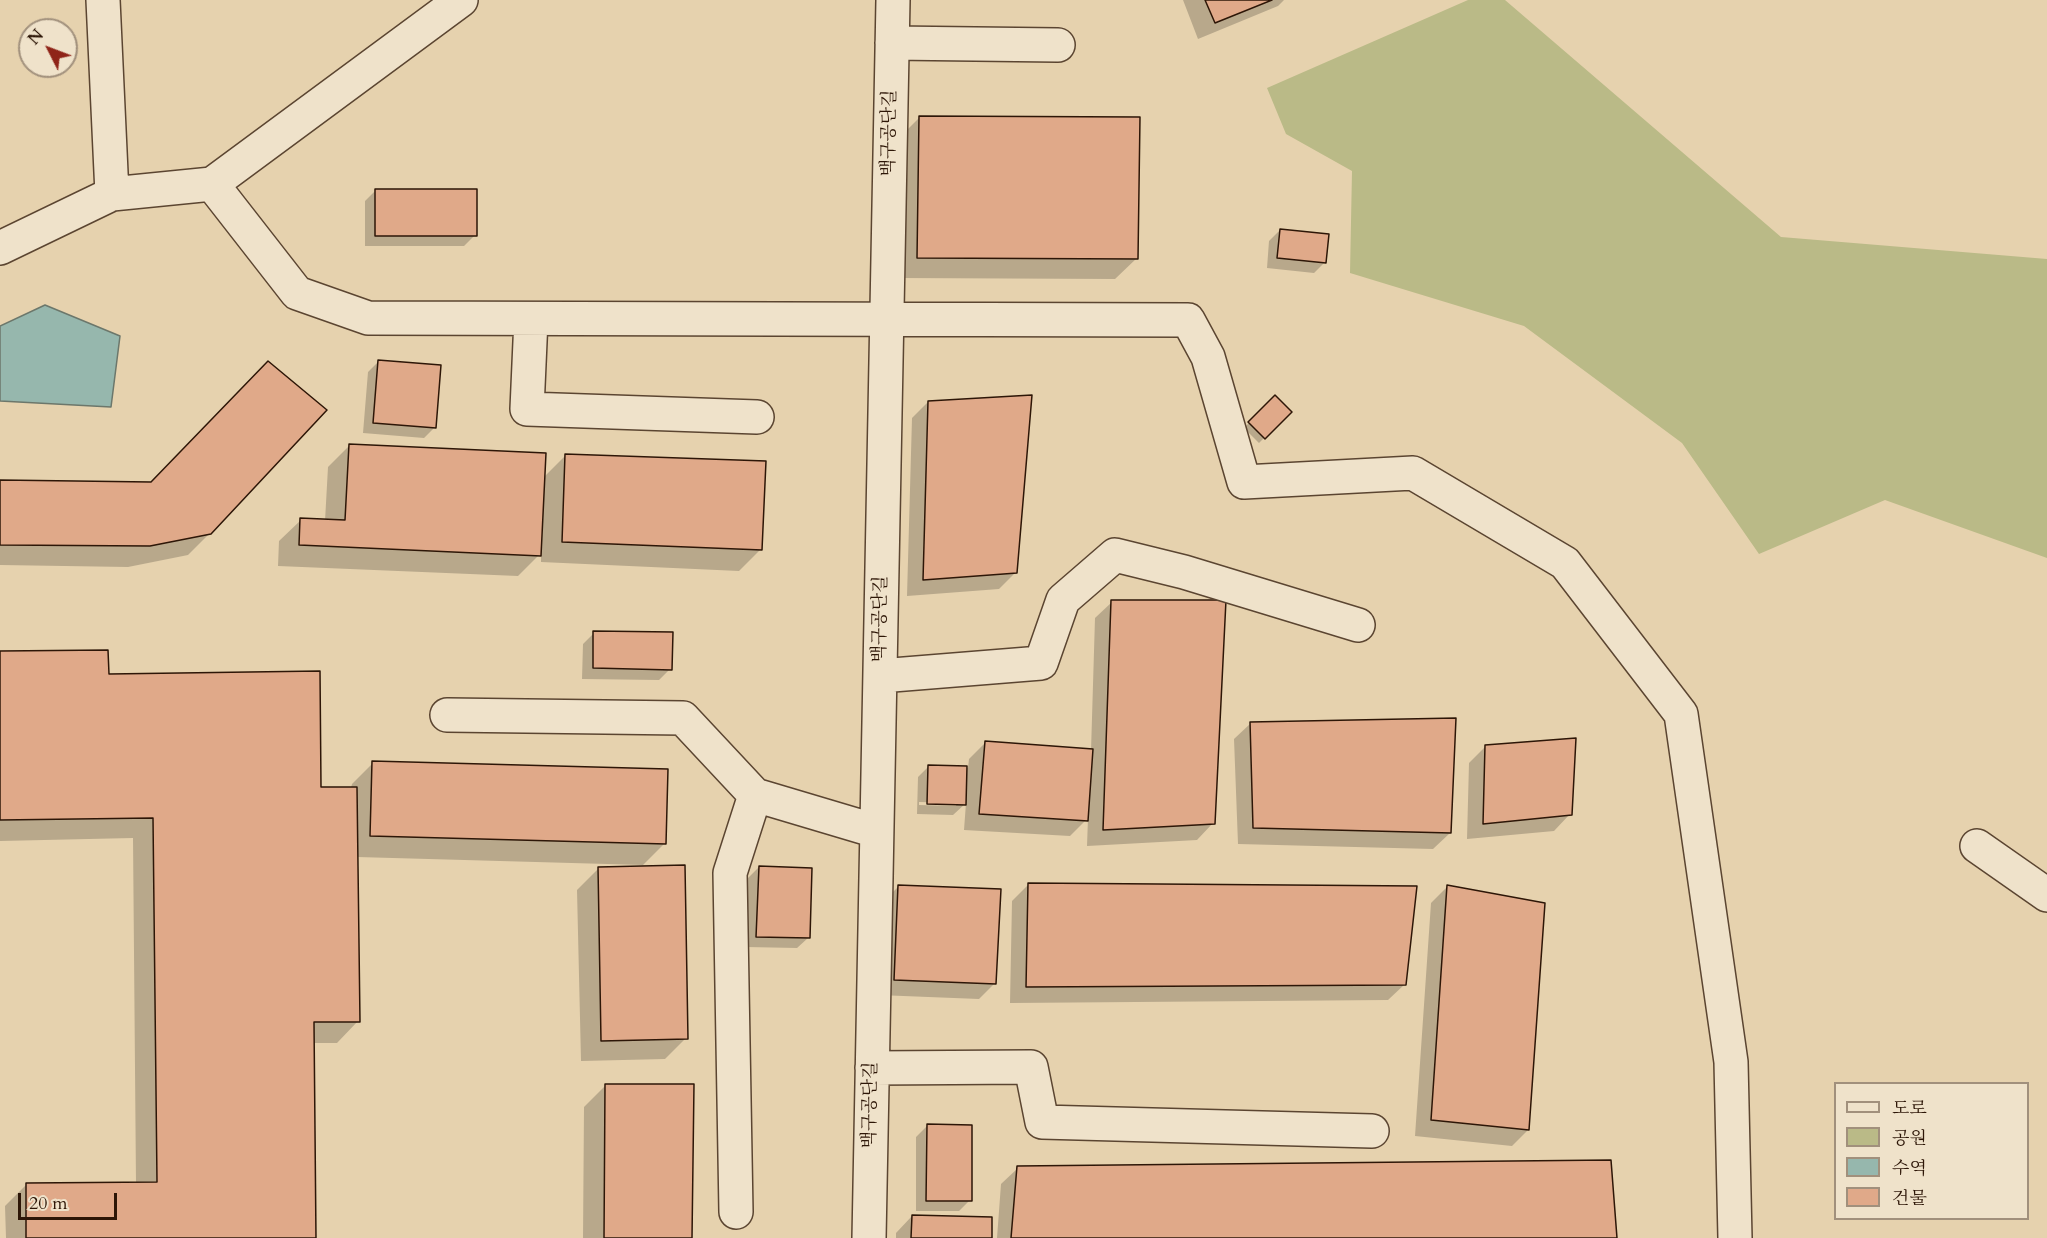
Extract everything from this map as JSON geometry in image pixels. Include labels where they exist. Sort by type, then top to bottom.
[{"type":"street","points":[[103,0],[112,194]]},
{"type":"street","points":[[0,248],[112,194],[212,184],[461,0]]},
{"type":"street","name":"백구공단길","points":[[869,1238],[893,0]]},
{"type":"street","points":[[892,43],[1058,45]]},
{"type":"street","points":[[212,184],[297,293],[368,318],[1188,320],[1208,357],[1244,482],[1413,473],[1565,563],[1681,714],[1731,1062],[1735,1238]]},
{"type":"street","points":[[531,319],[527,409],[757,417]]},
{"type":"street","points":[[880,676],[1041,663],[1063,600],[1115,555],[1184,572],[1358,625]]},
{"type":"street","points":[[447,716],[683,718],[755,795],[876,831]]},
{"type":"street","points":[[736,1212],[730,873],[755,795]]},
{"type":"street","points":[[1977,846],[2047,895]]},
{"type":"street","points":[[872,1068],[1031,1067],[1042,1122],[1372,1131]]},
{"type":"green space","points":[[1468,0],[1505,0],[1781,237],[2047,259],[2047,558],[1885,500],[1759,554],[1682,443],[1524,326],[1350,273],[1352,171],[1286,134],[1267,88]]},
{"type":"water","points":[[45,305],[120,336],[111,407],[0,401],[0,326]]},
{"type":"building","points":[[1205,0],[1272,0],[1215,23]]},
{"type":"building","points":[[919,116],[1140,117],[1138,259],[917,258]]},
{"type":"building","points":[[375,189],[477,189],[477,236],[375,236]]},
{"type":"building","points":[[1280,229],[1329,234],[1326,263],[1277,258]]},
{"type":"building","points":[[378,360],[441,365],[436,428],[373,423]]},
{"type":"building","points":[[268,361],[327,410],[211,534],[150,546],[0,545],[0,480],[151,482]]},
{"type":"building","points":[[1032,395],[1017,573],[923,580],[928,401]]},
{"type":"building","points":[[1275,395],[1292,412],[1265,439],[1248,422]]},
{"type":"building","points":[[349,444],[546,453],[541,556],[299,545],[300,518],[345,520]]},
{"type":"building","points":[[565,454],[766,461],[762,550],[562,542]]},
{"type":"building","points":[[1111,600],[1226,600],[1215,824],[1103,830]]},
{"type":"building","points":[[593,631],[673,632],[672,670],[593,668]]},
{"type":"building","points":[[108,650],[109,674],[320,671],[321,787],[357,787],[360,1022],[314,1022],[316,1238],[26,1238],[26,1183],[157,1182],[153,818],[0,820],[0,651]]},
{"type":"building","points":[[1456,718],[1451,833],[1253,828],[1250,722]]},
{"type":"building","points":[[1576,738],[1572,815],[1483,824],[1485,745]]},
{"type":"building","points":[[985,741],[1093,749],[1088,821],[979,814]]},
{"type":"building","points":[[372,761],[668,769],[666,844],[370,836]]},
{"type":"building","points":[[928,765],[967,766],[966,805],[927,804]]},
{"type":"building","points":[[685,865],[688,1039],[601,1041],[598,867]]},
{"type":"building","points":[[759,866],[812,868],[810,938],[756,937]]},
{"type":"building","points":[[1028,883],[1417,886],[1406,985],[1026,987]]},
{"type":"building","points":[[898,885],[1001,889],[996,984],[894,980]]},
{"type":"building","points":[[1447,885],[1545,903],[1529,1130],[1431,1120]]},
{"type":"building","points":[[605,1084],[694,1084],[692,1238],[604,1238]]},
{"type":"building","points":[[927,1124],[972,1125],[972,1201],[926,1201]]},
{"type":"building","points":[[1611,1160],[1617,1238],[1011,1238],[1017,1166]]},
{"type":"building","points":[[912,1215],[992,1217],[992,1238],[911,1238]]}]
